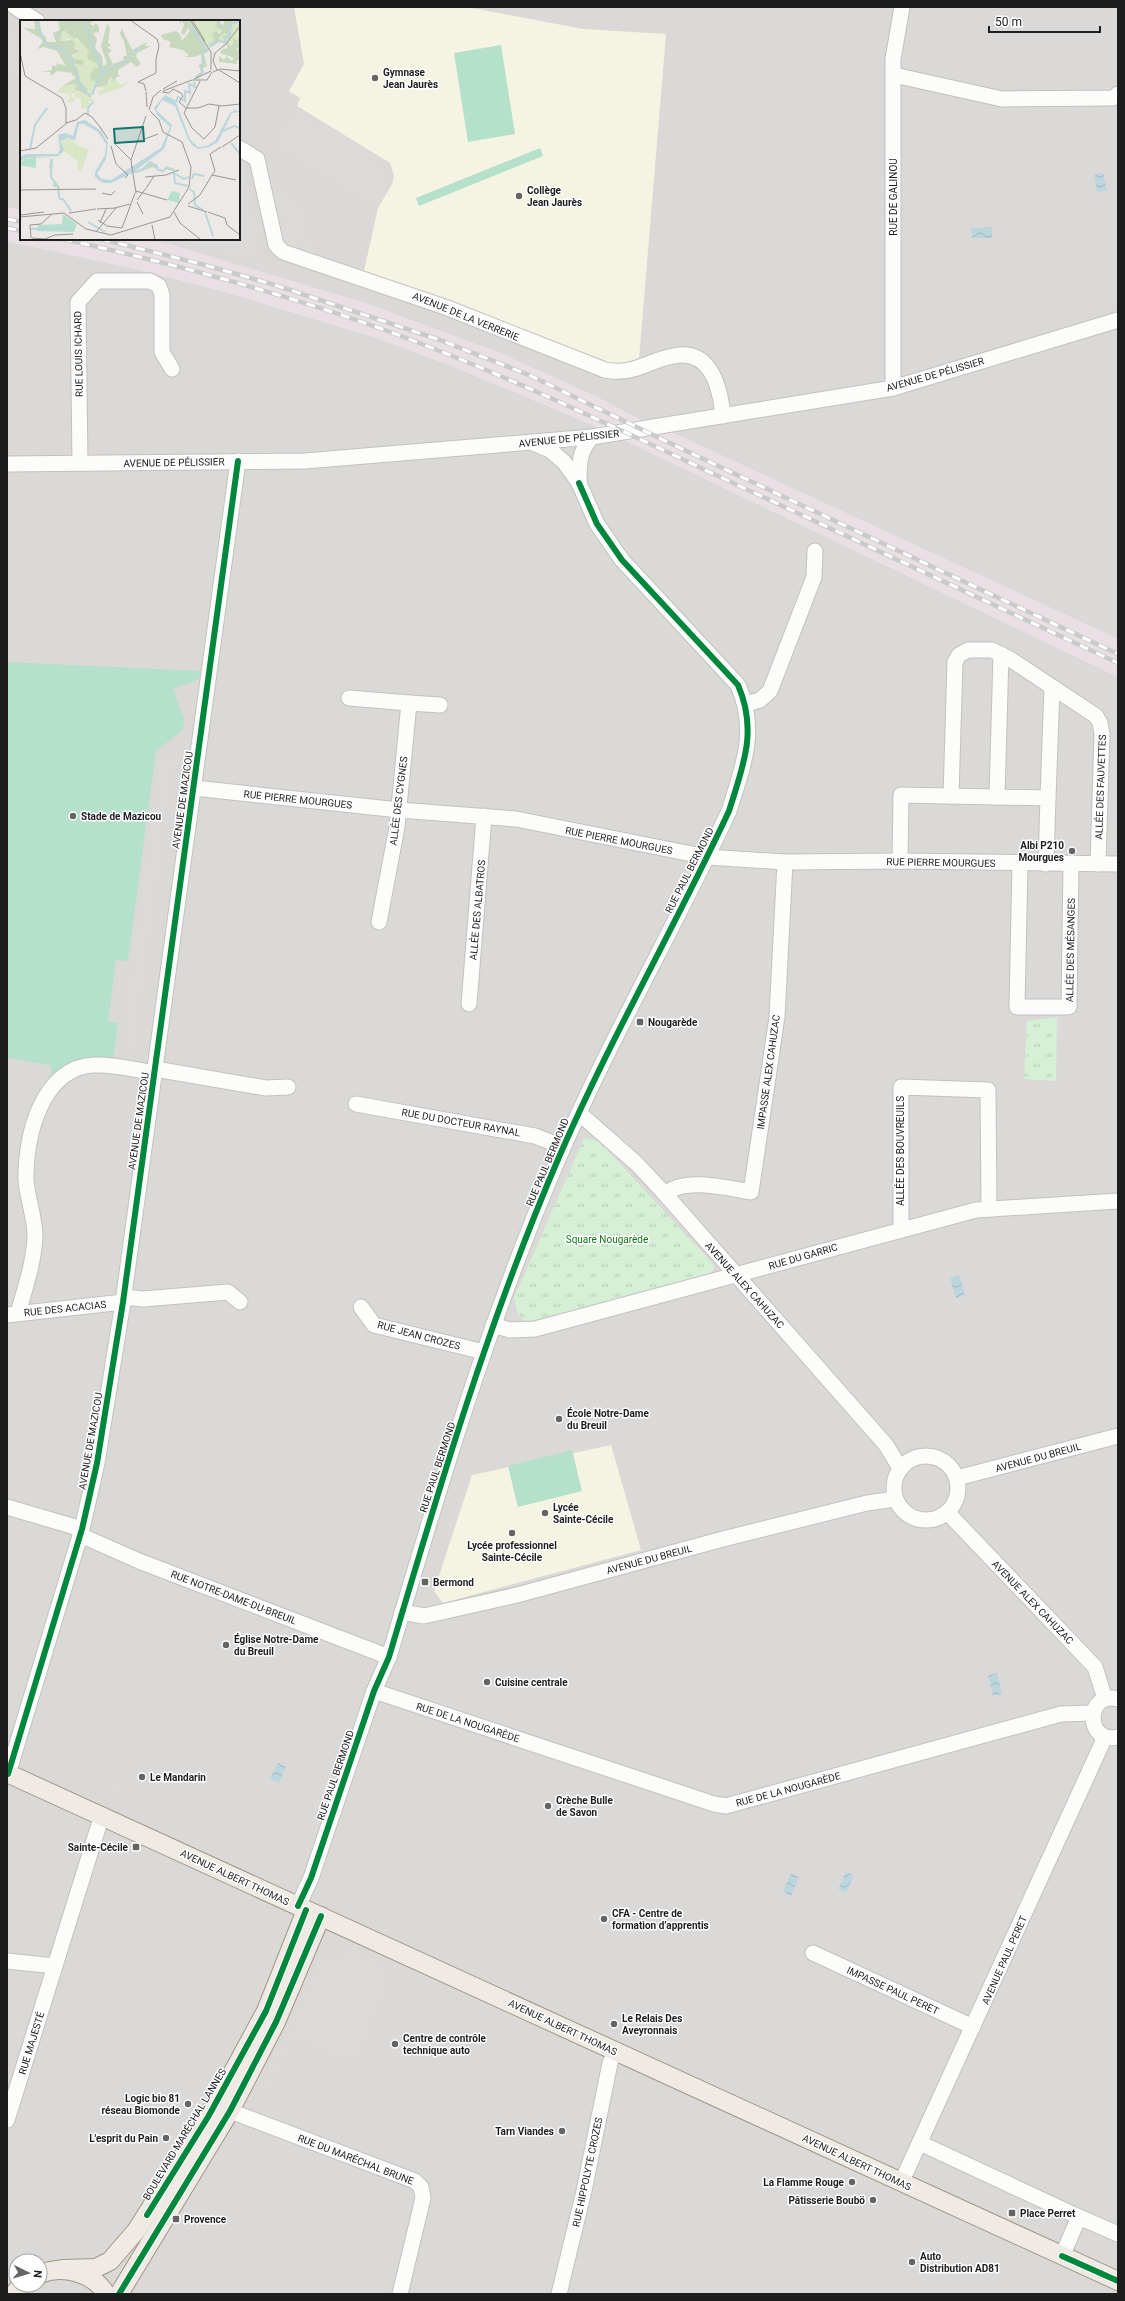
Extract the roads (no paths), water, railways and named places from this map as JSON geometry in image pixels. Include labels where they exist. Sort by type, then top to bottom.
[{"type":"main road","name":"AVENUE ALBERT THOMAS","points":[[8,1773],[308,1911],[413,1957],[615,2052],[1118,2281]]},
{"type":"main road","points":[[119,2294],[230,2112],[276,2022],[308,1911]]},
{"type":"main road","name":"BOULEVARD MARÉCHAL LANNES","points":[[48,2273],[62,2270],[96,2268],[110,2261],[119,2253],[136,2231],[208,2117],[266,2011],[308,1911]]},
{"type":"main road","name":"BOULEVARD MARÉCHAL LANNES","points":[[62,2270],[78,2272],[92,2280],[106,2294]]},
{"type":"street","points":[[15,7],[35,20]]},
{"type":"street","name":"RUE DE GALINOU","points":[[893,388],[894,50],[902,7]]},
{"type":"street","points":[[894,75],[1002,99],[1113,98],[1118,94]]},
{"type":"street","name":"AVENUE DE LA VERRERIE","points":[[240,149],[257,159],[276,244],[284,252],[445,307],[605,370],[630,372],[674,356],[695,358],[714,373],[718,383],[723,416]]},
{"type":"street","name":"RUE LOUIS ICHARD","points":[[80,463],[78,302],[97,281],[150,281],[159,286],[162,295],[162,352],[172,369]]},
{"type":"street","name":"AVENUE DE PÉLISSIER","points":[[7,464],[305,461],[592,437],[893,388],[1118,320]]},
{"type":"street","name":"RUE PAUL BERMOND","points":[[579,483],[579,460],[587,443],[592,437]]},
{"type":"street","name":"RUE PAUL BERMOND","points":[[308,1911],[311,1878],[374,1691],[388,1657],[493,1325],[563,1148],[579,1113],[730,811],[744,763],[749,728],[746,704],[738,685],[622,560],[597,524],[579,483],[564,462],[550,450],[531,442]]},
{"type":"street","name":"AVENUE DE MAZICOU","points":[[8,1773],[81,1532],[97,1463],[123,1299],[238,461]]},
{"type":"street","points":[[746,704],[760,700],[770,691],[814,577],[815,551]]},
{"type":"street","name":"ALLÉE DES FAUVETTES","points":[[951,796],[955,662],[959,655],[968,650],[981,649],[1001,654],[1096,716],[1100,723],[1102,734],[1098,864]]},
{"type":"street","points":[[997,797],[1001,654]]},
{"type":"street","points":[[1046,864],[1052,687]]},
{"type":"street","points":[[349,698],[440,705]]},
{"type":"street","name":"ALLÉE DES CYGNES","points":[[379,922],[398,827],[409,702]]},
{"type":"street","name":"RUE PIERRE MOURGUES","points":[[194,788],[399,810],[516,819],[707,857],[785,862],[900,861],[1118,864]]},
{"type":"street","points":[[900,861],[901,795],[1048,798]]},
{"type":"street","name":"ALLÉE DES ALBATROS","points":[[469,1004],[484,816]]},
{"type":"street","name":"IMPASSE ALEX CAHUZAC","points":[[665,1194],[669,1190],[686,1186],[706,1184],[751,1192],[777,1017],[785,862]]},
{"type":"street","name":"ALLÉE DES MÉSANGES","points":[[1020,863],[1017,1007],[1069,1007],[1071,864]]},
{"type":"street","points":[[12,1314],[31,1268],[35,1236],[26,1180],[30,1132],[36,1114],[52,1086],[75,1070],[94,1065],[155,1071],[266,1088],[288,1087]]},
{"type":"street","name":"ALLÉE DES BOUVREUILS","points":[[901,1230],[900,1087],[988,1090],[989,1209]]},
{"type":"street","name":"RUE DU DOCTEUR RAYNAL","points":[[356,1104],[535,1136],[563,1148]]},
{"type":"street","name":"AVENUE ALEX CAHUZAC","points":[[579,1113],[637,1164],[665,1194],[735,1275],[800,1345],[886,1445],[900,1468]]},
{"type":"street","name":"RUE DU GARRIC","points":[[493,1325],[510,1330],[535,1329],[901,1230],[989,1209],[1118,1201]]},
{"type":"street","name":"RUE DES ACACIAS","points":[[12,1314],[123,1299],[144,1299],[228,1292],[240,1302]]},
{"type":"street","name":"RUE JEAN CROZES","points":[[361,1307],[374,1325],[484,1352]]},
{"type":"street","name":"AVENUE DU BREUIL","points":[[957,1478],[1118,1436]]},
{"type":"street","points":[[916,1456],[937,1457],[953,1469],[957,1478],[957,1497],[947,1512],[939,1518],[928,1520],[918,1519],[904,1512],[895,1499],[895,1478],[900,1468],[907,1461],[916,1456]]},
{"type":"street","name":"AVENUE DU BREUIL","points":[[402,1612],[424,1616],[517,1595],[723,1539],[867,1503],[895,1499]]},
{"type":"street","points":[[7,1507],[81,1532]]},
{"type":"street","name":"AVENUE ALEX CAHUZAC","points":[[947,1512],[1095,1667],[1111,1699]]},
{"type":"street","name":"RUE NOTRE-DAME-DU-BREUIL","points":[[81,1532],[139,1561],[388,1657]]},
{"type":"street","name":"RUE DE LA NOUGARÈDE","points":[[374,1691],[714,1804],[726,1806],[1061,1714],[1092,1713]]},
{"type":"street","points":[[1111,1699],[1095,1707],[1092,1713],[1096,1730],[1112,1737]]},
{"type":"street","name":"AVENUE PAUL PERET","points":[[901,2183],[973,2027],[1112,1737]]},
{"type":"street","name":"RUE MAJESTÉ","points":[[7,2120],[102,1815]]},
{"type":"street","name":"IMPASSE PAUL PERET","points":[[813,1953],[973,2027]]},
{"type":"street","points":[[7,1961],[55,1966]]},
{"type":"street","name":"RUE HIPPOLYTE CROZES","points":[[560,2294],[584,2191],[610,2063],[615,2052]]},
{"type":"street","points":[[208,2117],[230,2112]]},
{"type":"street","name":"RUE DU MARÉCHAL BRUNE","points":[[230,2112],[415,2181],[421,2187],[423,2198],[400,2294]]},
{"type":"street","points":[[920,2143],[1118,2234]]},
{"type":"street","points":[[1062,2256],[1080,2217]]},
{"type":"water","points":[[1103,173],[1107,190],[1097,192],[1094,175]]},
{"type":"water","points":[[992,227],[992,238],[972,238],[971,228]]},
{"type":"water","points":[[960,1276],[965,1296],[956,1298],[950,1278]]},
{"type":"water","points":[[997,1673],[1002,1694],[993,1696],[988,1675]]},
{"type":"water","points":[[278,1763],[286,1767],[279,1783],[270,1779]]},
{"type":"water","points":[[846,1872],[854,1875],[846,1893],[838,1889]]},
{"type":"water","points":[[791,1873],[799,1877],[791,1896],[783,1892]]},
{"type":"railway","points":[[7,219],[20,222]]},
{"type":"railway","points":[[7,228],[20,231]]},
{"type":"railway","points":[[67,240],[184,268],[343,315],[468,362],[594,418],[1118,663]]},
{"type":"railway","points":[[105,240],[201,264],[275,285],[440,340],[529,375],[680,448],[1118,654]]},
{"type":"place","name":"Gymnase Jean Jaurès","points":[[375,78]]},
{"type":"place","name":"Collège Jean Jaurès","points":[[519,196]]},
{"type":"place","name":"Stade de Mazicou","points":[[73,816]]},
{"type":"place","name":"Albi P210 Mourgues","points":[[1072,851]]},
{"type":"place","name":"Nougarède","points":[[640,1022]]},
{"type":"place","name":"École Notre-Dame du Breuil","points":[[559,1419]]},
{"type":"place","name":"Lycée Sainte-Cécile","points":[[545,1513]]},
{"type":"place","name":"Lycée professionnel Sainte-Cécile","points":[[512,1533]]},
{"type":"place","name":"Bermond","points":[[425,1582]]},
{"type":"place","name":"Église Notre-Dame du Breuil","points":[[226,1645]]},
{"type":"place","name":"Cuisine centrale","points":[[487,1682]]},
{"type":"place","name":"Le Mandarin","points":[[142,1777]]},
{"type":"place","name":"Crèche Bulle de Savon","points":[[548,1806]]},
{"type":"place","name":"Sainte-Cécile","points":[[136,1847]]},
{"type":"place","name":"CFA - Centre de formation d’apprentis","points":[[604,1919]]},
{"type":"place","name":"Le Relais Des Aveyronnais","points":[[614,2024]]},
{"type":"place","name":"Centre de contrôle technique auto","points":[[395,2044]]},
{"type":"place","name":"Logic bio 81 réseau Biomonde","points":[[188,2104]]},
{"type":"place","name":"Tarn Viandes","points":[[562,2131]]},
{"type":"place","name":"L'esprit du Pain","points":[[166,2138]]},
{"type":"place","name":"La Flamme Rouge","points":[[852,2182]]},
{"type":"place","name":"Pâtisserie Boubö","points":[[873,2200]]},
{"type":"place","name":"Place Perret","points":[[1012,2213]]},
{"type":"place","name":"Provence","points":[[176,2219]]},
{"type":"place","name":"Auto Distribution AD81","points":[[912,2262]]},
{"type":"park label","name":"Square Nougarède","points":[[607,1239]]}]
